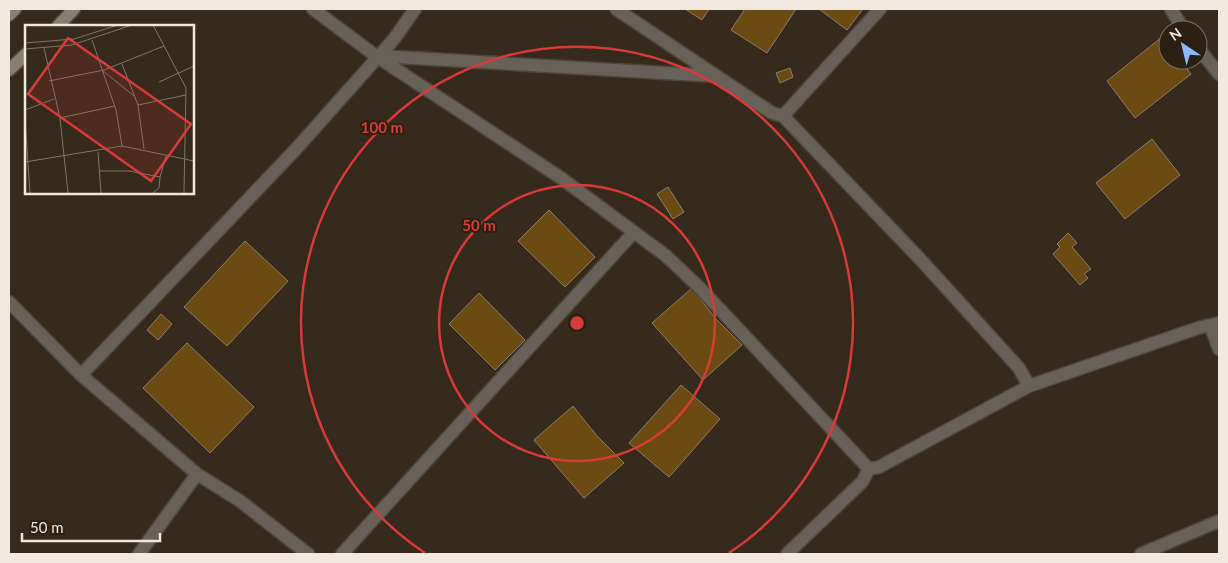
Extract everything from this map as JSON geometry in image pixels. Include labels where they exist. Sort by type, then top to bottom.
[{"type":"street","points":[[9,15],[16,9]]},
{"type":"street","points":[[59,25],[74,9]]},
{"type":"street","points":[[313,9],[376,56],[561,178],[665,255],[699,287],[869,469]]},
{"type":"street","points":[[81,375],[296,149],[376,56],[394,39],[415,9]]},
{"type":"street","points":[[616,9],[772,112],[783,116],[926,266],[1019,368],[1029,386]]},
{"type":"street","points":[[783,116],[880,9]]},
{"type":"street","points":[[1171,9],[1178,20]]},
{"type":"street","points":[[9,70],[25,55]]},
{"type":"street","points":[[376,56],[718,76]]},
{"type":"street","points":[[1208,60],[1219,74]]},
{"type":"street","points":[[342,554],[633,232]]},
{"type":"street","points":[[9,302],[81,375],[197,474],[240,501],[308,554]]},
{"type":"street","points":[[787,554],[862,482],[869,469],[879,466],[1029,386],[1198,328],[1215,325],[1219,349]]},
{"type":"street","points":[[140,554],[197,474]]},
{"type":"street","points":[[1141,554],[1219,521]]},
{"type":"building","points":[[685,9],[709,9],[702,20]]},
{"type":"building","points":[[745,9],[796,9],[767,53],[731,30]]},
{"type":"building","points":[[819,9],[863,9],[847,30]]},
{"type":"building","points":[[1158,40],[1158,70],[1188,70],[1191,74],[1135,118],[1107,81]]},
{"type":"building","points":[[790,68],[793,77],[780,83],[776,73]]},
{"type":"building","points":[[1152,139],[1180,175],[1125,219],[1096,183]]},
{"type":"building","points":[[668,187],[684,212],[673,219],[657,194]]},
{"type":"building","points":[[549,210],[595,257],[565,287],[518,241]]},
{"type":"building","points":[[1068,233],[1077,243],[1072,247],[1091,269],[1084,274],[1088,278],[1080,285],[1053,254],[1060,247],[1057,244]]},
{"type":"building","points":[[245,241],[288,281],[227,346],[184,307]]},
{"type":"building","points":[[692,288],[715,318],[742,345],[703,380],[652,323]]},
{"type":"building","points":[[479,293],[525,340],[495,370],[449,324]]},
{"type":"building","points":[[161,314],[172,324],[158,340],[147,330]]},
{"type":"building","points":[[187,343],[254,407],[210,453],[143,388]]},
{"type":"building","points":[[681,385],[720,419],[669,477],[629,443]]},
{"type":"building","points":[[573,406],[597,436],[624,463],[584,498],[534,440]]}]
